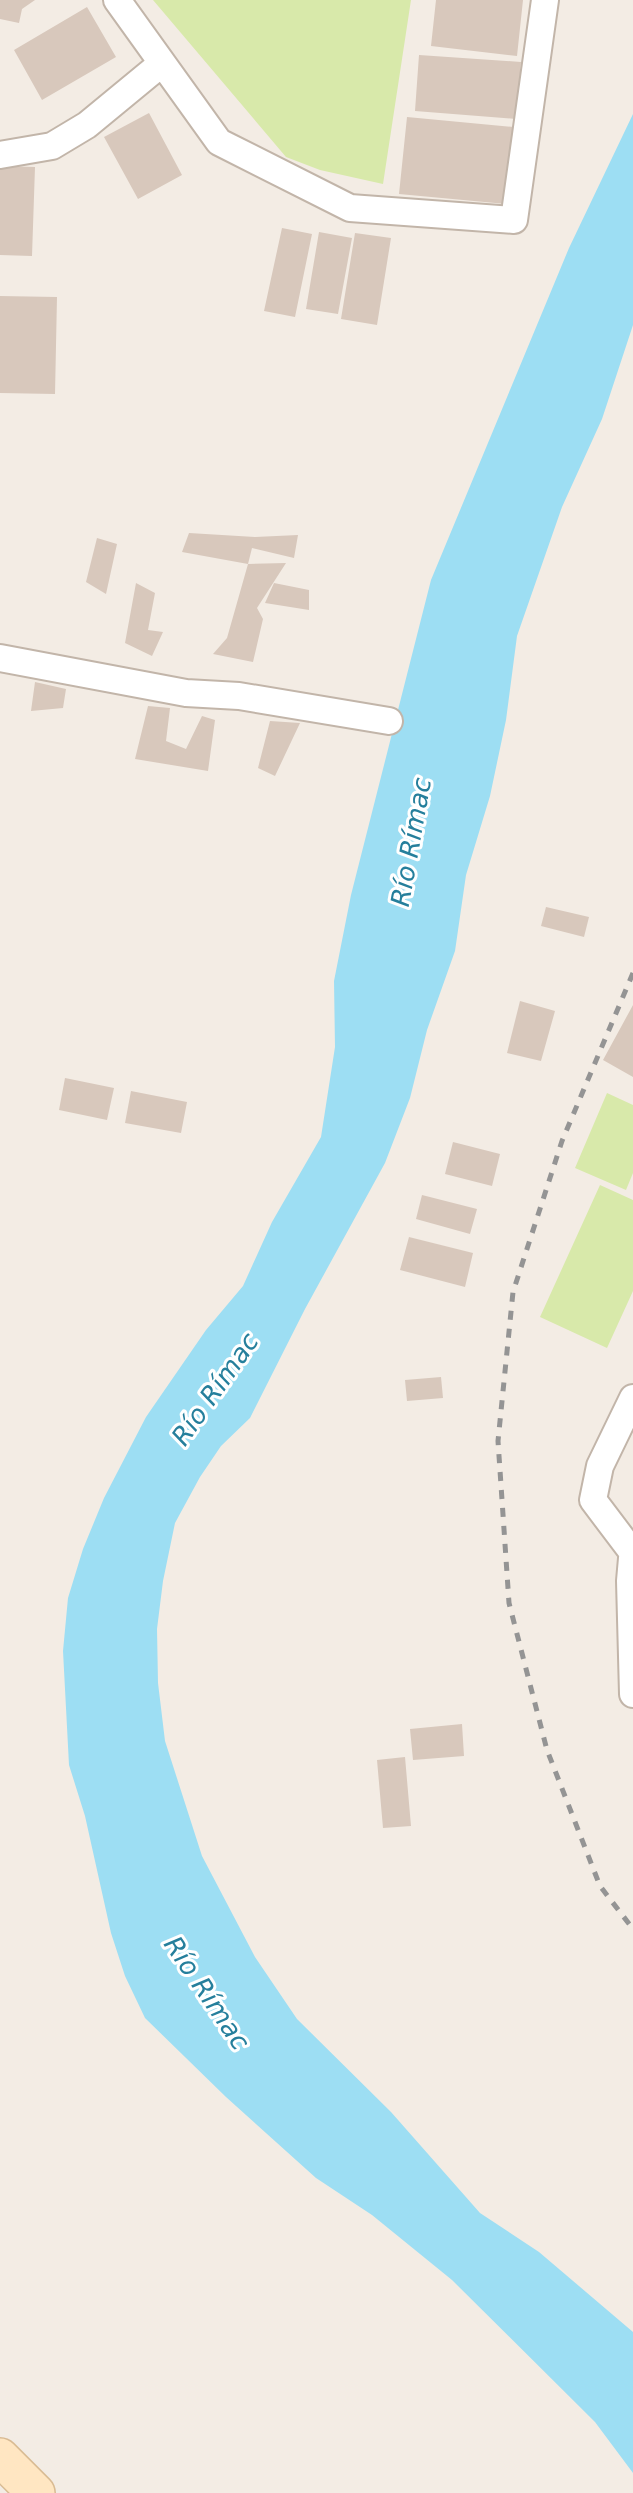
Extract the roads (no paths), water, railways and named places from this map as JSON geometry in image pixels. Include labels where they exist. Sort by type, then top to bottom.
[{"type":"street","points":[[117,0],[219,142],[350,208],[514,220],[545,0]]},
{"type":"street","points":[[0,155],[52,146],[87,125],[161,64]]},
{"type":"street","points":[[0,658],[186,693],[239,696],[389,721]]},
{"type":"street","points":[[633,1398],[600,1466],[593,1500],[632,1548],[633,1694]]},
{"type":"street","points":[[0,2457],[36,2493]]},
{"type":"water","name":"Río Rímac","points":[[633,114],[633,325],[602,419],[562,507],[517,636],[506,720],[490,796],[466,875],[455,951],[427,1030],[410,1098],[385,1163],[305,1309],[250,1418],[221,1446],[200,1477],[175,1523],[163,1581],[157,1629],[158,1683],[165,1741],[202,1856],[255,1957],[297,2019],[391,2112],[480,2213],[539,2252],[633,2332],[633,2473],[595,2422],[452,2280],[372,2215],[316,2178],[226,2097],[145,2018],[125,1976],[111,1933],[85,1816],[69,1765],[63,1651],[68,1598],[83,1549],[104,1498],[146,1417],[206,1330],[243,1286],[272,1222],[321,1137],[335,1047],[334,981],[351,895],[431,580],[569,248]]},
{"type":"railway","points":[[633,973],[562,1141],[513,1292],[498,1441],[509,1603],[547,1750],[600,1886],[633,1929]]}]
